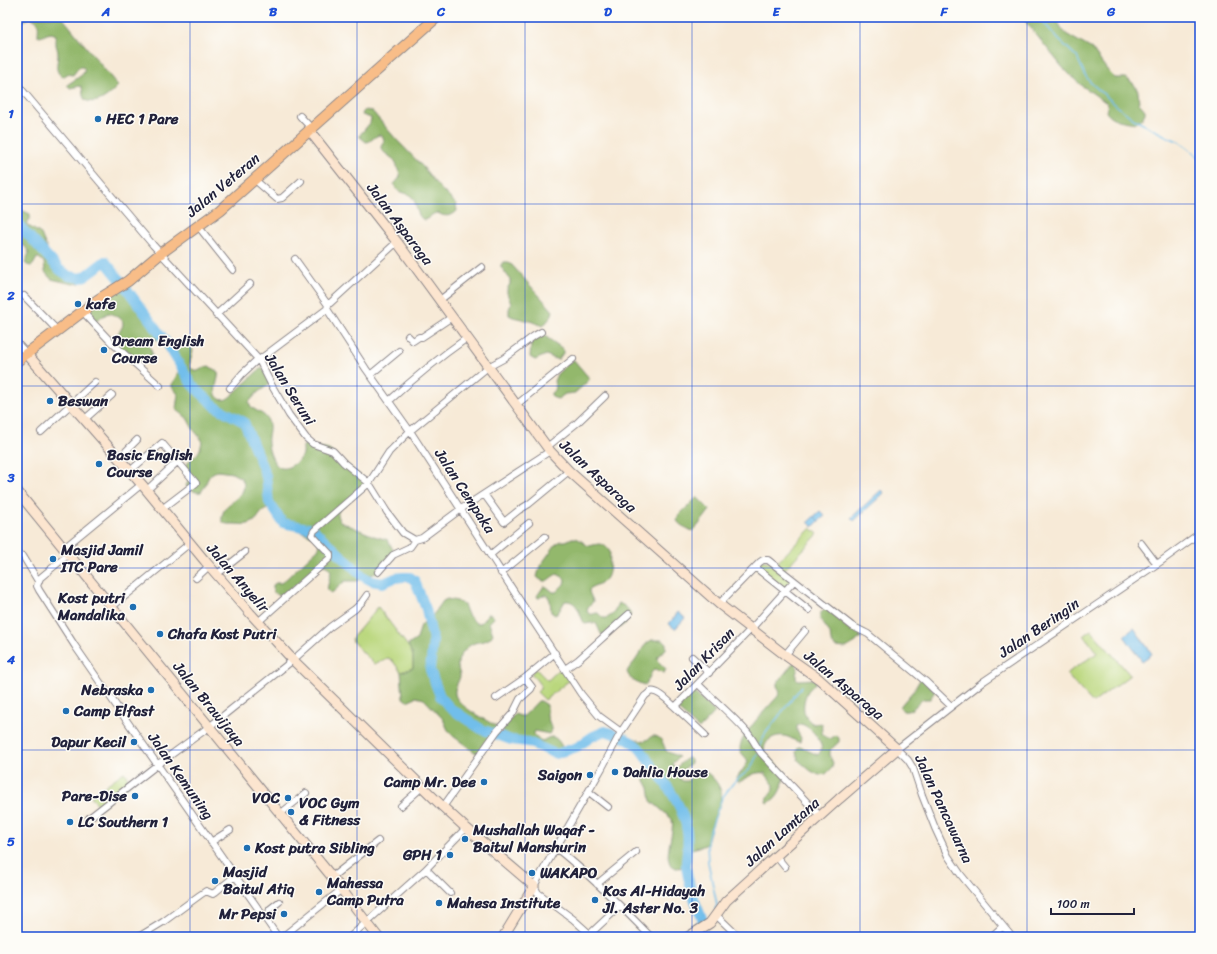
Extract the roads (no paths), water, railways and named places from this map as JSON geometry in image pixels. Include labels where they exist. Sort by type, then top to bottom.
[{"type":"main road","name":"Jalan Veteran","points":[[17,361],[99,298],[124,283],[161,253],[220,210],[437,17]]},
{"type":"street","name":"Jalan Seruni","points":[[17,84],[153,245],[259,360],[289,415],[306,438],[313,444],[333,451],[344,463],[369,483],[403,534],[415,540]]},
{"type":"street","points":[[300,116],[310,129]]},
{"type":"street","name":"Jalan Asparaga","points":[[310,129],[397,242],[548,449],[569,471],[719,604],[785,655],[820,679],[897,749]]},
{"type":"street","points":[[255,180],[275,199],[279,199],[301,181]]},
{"type":"street","points":[[198,226],[233,270]]},
{"type":"street","points":[[230,388],[242,374],[328,307],[397,242]]},
{"type":"street","name":"Jalan Cempaka","points":[[295,259],[328,307],[370,375],[410,430],[501,573],[565,669],[592,708],[619,736]]},
{"type":"street","points":[[440,300],[482,267]]},
{"type":"street","points":[[216,315],[250,284]]},
{"type":"street","points":[[24,296],[57,330]]},
{"type":"street","points":[[82,311],[111,342],[160,386]]},
{"type":"street","points":[[408,336],[413,341],[419,337],[422,337],[452,317]]},
{"type":"street","points":[[258,622],[330,558],[328,550],[312,535],[315,530],[369,483],[389,452],[410,430],[488,367],[503,359],[541,332]]},
{"type":"street","points":[[389,401],[441,356],[467,338]]},
{"type":"street","points":[[17,343],[26,353]]},
{"type":"street","points":[[370,375],[399,351]]},
{"type":"street","name":"Jalan Anyelir","points":[[26,353],[144,487],[216,575],[293,660],[443,808],[534,886]]},
{"type":"street","points":[[516,405],[573,359]]},
{"type":"street","points":[[41,432],[95,382]]},
{"type":"street","points":[[85,419],[112,395]]},
{"type":"street","points":[[378,572],[393,555],[410,547],[415,540],[422,538],[548,449],[605,396]]},
{"type":"street","points":[[119,458],[137,440]]},
{"type":"street","points":[[130,471],[162,443],[196,482],[162,509]]},
{"type":"street","points":[[38,581],[66,551],[178,461]]},
{"type":"street","points":[[484,494],[504,522],[529,504],[569,471]]},
{"type":"street","name":"Jalan Brawijaya","points":[[17,491],[342,889],[378,937]]},
{"type":"street","points":[[490,555],[529,523]]},
{"type":"street","name":"Jalan Beringin","points":[[897,749],[984,681],[1157,564],[1200,533]]},
{"type":"street","points":[[501,573],[545,537]]},
{"type":"street","points":[[112,607],[190,543]]},
{"type":"street","points":[[1142,543],[1157,564]]},
{"type":"street","points":[[216,575],[245,552]]},
{"type":"street","name":"Jalan Kemuning","points":[[17,557],[20,555],[23,556],[38,581],[37,586],[39,590],[75,646],[278,937]]},
{"type":"street","points":[[719,604],[763,560],[768,560],[852,626],[868,634],[925,681],[952,706]]},
{"type":"street","points":[[196,578],[209,566]]},
{"type":"street","points":[[756,567],[809,610]]},
{"type":"street","name":"Jalan Krisan","points":[[675,707],[751,629],[794,581]]},
{"type":"street","points":[[89,818],[209,727],[293,660],[330,627],[355,609],[367,595]]},
{"type":"street","points":[[565,669],[578,660],[629,614]]},
{"type":"street","points":[[785,655],[806,631]]},
{"type":"street","points":[[496,698],[526,678],[555,653]]},
{"type":"street","points":[[692,657],[709,672]]},
{"type":"street","points":[[443,808],[497,731],[513,713],[516,703],[532,689],[526,678]]},
{"type":"street","points":[[698,684],[748,732],[759,750],[820,816]]},
{"type":"street","name":"Jalan Krisan","points":[[619,736],[645,696],[650,692],[660,694],[705,735]]},
{"type":"street","points":[[503,937],[589,792],[619,736]]},
{"type":"street","name":"Jalan Lamtana","points":[[688,937],[710,923],[726,901],[897,749]]},
{"type":"street","name":"Jalan Pancawarna","points":[[897,749],[908,760],[913,768],[922,795],[948,856],[961,875],[1012,937]]},
{"type":"street","points":[[401,806],[422,787]]},
{"type":"street","points":[[589,792],[608,806]]},
{"type":"street","points":[[280,814],[306,793]]},
{"type":"street","points":[[350,937],[426,869],[466,828]]},
{"type":"street","points":[[211,842],[230,830]]},
{"type":"street","points":[[332,877],[378,841]]},
{"type":"street","points":[[556,848],[580,866],[651,937]]},
{"type":"street","points":[[597,884],[636,852]]},
{"type":"street","points":[[776,856],[785,867]]},
{"type":"street","points":[[426,869],[450,893]]},
{"type":"street","points":[[140,936],[163,922],[206,891],[213,894],[235,876]]},
{"type":"street","points":[[534,886],[538,893],[573,919],[592,936],[620,906]]},
{"type":"street","points":[[282,937],[342,889]]},
{"type":"street","points":[[266,920],[270,909],[279,902]]},
{"type":"street","points":[[716,915],[739,937]]},
{"type":"street","points":[[991,937],[1003,926]]},
{"type":"water","points":[[881,490],[884,493],[854,521],[851,518]]},
{"type":"water","points":[[820,511],[825,516],[813,527],[808,522]]},
{"type":"water","points":[[678,612],[685,618],[675,629],[669,624]]},
{"type":"water","points":[[1134,628],[1152,654],[1142,661],[1124,636]]},
{"type":"waterway","points":[[1039,17],[1058,39],[1077,57],[1085,75],[1090,82],[1117,106],[1135,120],[1178,141],[1200,158]]},
{"type":"waterway","points":[[17,223],[60,270],[69,276],[81,278],[105,261],[166,342],[192,385],[216,407],[244,422],[266,476],[269,502],[283,523],[313,529],[364,577],[372,581],[383,583],[395,578],[403,577],[410,577],[415,581],[426,609],[433,640],[430,670],[440,696],[450,708],[481,729],[511,740],[528,742],[556,754],[577,747],[593,736],[605,731],[635,744],[661,777],[678,803],[685,822],[688,835],[687,872],[693,895],[704,923],[681,937]]},
{"type":"waterway","points":[[759,747],[765,734],[802,686]]},
{"type":"waterway","points":[[715,909],[717,905],[708,862],[708,836],[722,798],[734,782],[751,768],[758,753]]},
{"type":"place","name":"HEC 1 Pare","points":[[98,119]]},
{"type":"place","name":"kafe","points":[[78,304]]},
{"type":"place","name":"Dream English Course","points":[[104,350]]},
{"type":"place","name":"Beswan","points":[[50,401]]},
{"type":"place","name":"Basic English Course","points":[[99,464]]},
{"type":"place","name":"Masjid Jamil ITC Pare","points":[[53,559]]},
{"type":"place","name":"Kost putri Mandalika","points":[[133,607]]},
{"type":"place","name":"Chafa Kost Putri","points":[[160,634]]},
{"type":"place","name":"Nebraska","points":[[151,690]]},
{"type":"place","name":"Camp Elfast","points":[[66,711]]},
{"type":"place","name":"Dapur Kecil","points":[[134,742]]},
{"type":"place","name":"Dahlia House","points":[[615,772]]},
{"type":"place","name":"Saigon","points":[[590,775]]},
{"type":"place","name":"Camp Mr. Dee","points":[[484,782]]},
{"type":"place","name":"Pare-Dise","points":[[135,796]]},
{"type":"place","name":"VOC","points":[[288,798]]},
{"type":"place","name":"VOC Gym & Fitness","points":[[291,812]]},
{"type":"place","name":"LC Southern 1","points":[[70,822]]},
{"type":"place","name":"Mushallah Waqaf - Baitul Manshurin","points":[[465,839]]},
{"type":"place","name":"Kost putra Sibling","points":[[247,848]]},
{"type":"place","name":"GPH 1","points":[[450,855]]},
{"type":"place","name":"WAKAPO","points":[[532,873]]},
{"type":"place","name":"Masjid Baitul Atiq","points":[[215,881]]},
{"type":"place","name":"Mahessa Camp Putra","points":[[319,892]]},
{"type":"place","name":"Kos Al-Hidayah Jl. Aster No. 3","points":[[595,900]]},
{"type":"place","name":"Mahesa Institute","points":[[439,903]]},
{"type":"place","name":"Mr Pepsi","points":[[284,914]]}]
